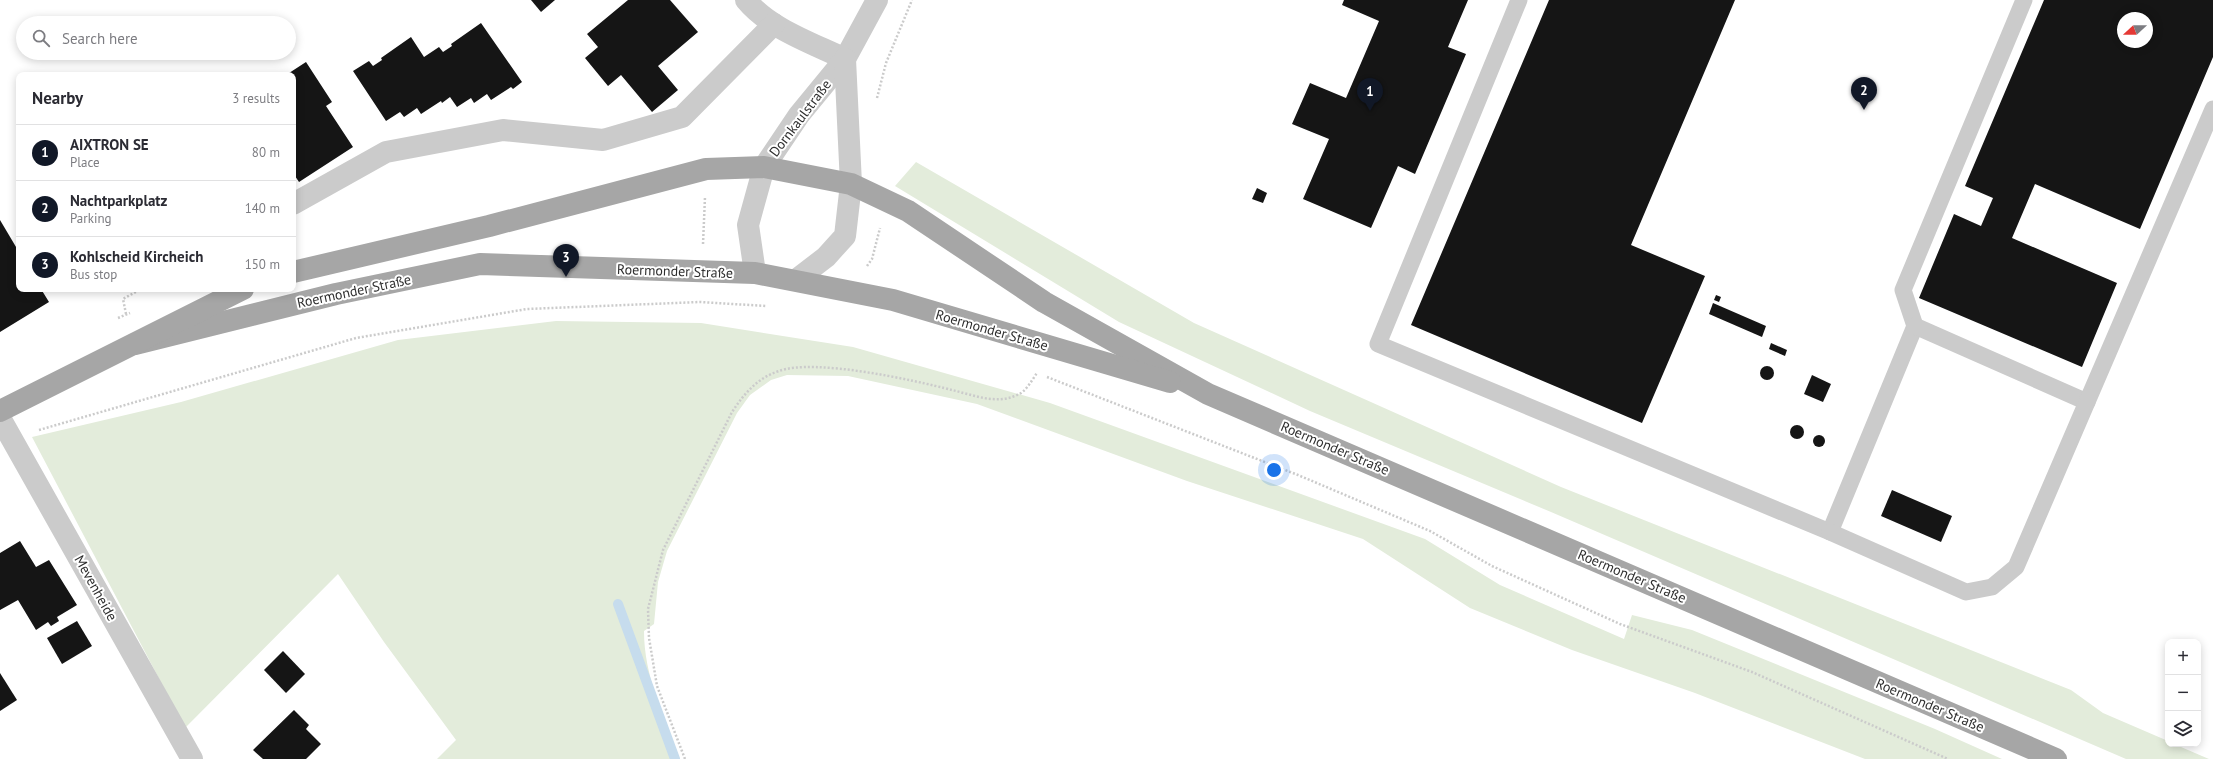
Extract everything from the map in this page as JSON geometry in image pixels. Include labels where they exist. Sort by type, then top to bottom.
[{"type":"main road","name":"Roermonder Straße","points":[[296,271],[489,226],[706,169],[764,166],[852,184],[908,211],[1044,302],[1208,394],[2056,759]]},
{"type":"main road","name":"Roermonder Straße","points":[[135,344],[336,294],[480,264],[755,273],[892,300],[1208,394]]},
{"type":"main road","name":"Roermonder Straße","points":[[0,411],[237,292]]},
{"type":"street","points":[[746,0],[754,9],[774,24],[845,59]]},
{"type":"street","name":"Dornkaulstraße","points":[[755,273],[748,225],[764,166],[799,115],[845,59],[877,0]]},
{"type":"street","points":[[296,202],[386,152],[503,130],[603,140],[682,117],[774,24]]},
{"type":"street","name":"Dornkaulstraße","points":[[796,280],[826,258],[845,236],[852,184],[845,59]]},
{"type":"street","name":"Mevenheide","points":[[0,418],[192,759]]},
{"type":"lane","points":[[1519,0],[1378,344],[1830,532],[1966,592],[1992,586],[2016,567],[2213,109]]},
{"type":"lane","points":[[1830,532],[1915,326],[1903,290],[2024,0]]},
{"type":"lane","points":[[1915,326],[2087,402]]},
{"type":"path","points":[[876,104],[886,63],[912,0]]},
{"type":"path","points":[[700,302],[706,169]]},
{"type":"path","points":[[126,314],[123,299],[136,292]]},
{"type":"path","points":[[12,438],[356,338],[527,309],[700,302],[770,306]]},
{"type":"path","points":[[685,759],[657,686],[649,638],[648,609],[663,550],[732,412],[746,393],[767,377],[779,371],[796,367],[848,370],[917,382],[994,400],[1008,399],[1019,395],[1037,373],[1305,478],[1430,531],[1492,566],[1620,624],[1752,672],[1948,759]]},
{"type":"green space","points":[[916,162],[1194,323],[1561,487],[2071,690],[2103,713],[2165,740],[2165,747],[2181,747],[2209,759],[2126,759],[1551,512],[1310,411],[1119,322],[895,186]]},
{"type":"green space","points":[[556,321],[701,323],[853,347],[1050,403],[1425,539],[1500,585],[1624,639],[1632,615],[1692,630],[1935,729],[2002,759],[1865,759],[1695,693],[1572,650],[1470,608],[1363,539],[1187,481],[977,404],[848,376],[787,375],[771,380],[750,395],[737,413],[667,551],[658,582],[654,624],[644,631],[645,648],[647,664],[656,696],[680,759],[437,759],[456,740],[384,642],[338,574],[185,728],[32,437],[181,402],[398,340]]},
{"type":"building","points":[[531,0],[555,0],[541,12]]},
{"type":"building","points":[[628,0],[670,0],[698,32],[658,66],[678,90],[652,112],[621,75],[608,86],[585,58],[598,47],[587,34]]},
{"type":"building","points":[[1344,0],[1468,0],[1448,47],[1466,54],[1415,174],[1398,166],[1371,228],[1303,199],[1329,139],[1292,124],[1310,83],[1346,98],[1379,21],[1342,5]]},
{"type":"building","points":[[1549,0],[1735,0],[1631,245],[1705,276],[1642,423],[1411,325]]},
{"type":"building","points":[[2044,0],[2213,0],[2213,57],[2140,229],[2035,184],[2012,238],[2117,283],[2082,367],[1919,298],[1954,214],[1981,226],[1993,198],[1965,186]]},
{"type":"building","points":[[481,23],[522,82],[513,89],[511,87],[491,100],[487,94],[474,103],[471,98],[457,107],[450,97],[421,114],[417,108],[404,117],[400,112],[386,121],[353,71],[369,61],[373,66],[382,60],[381,58],[411,37],[424,57],[439,47],[443,52],[452,46],[451,44]]},
{"type":"building","points":[[306,62],[332,102],[326,106],[353,147],[299,182],[296,178],[296,72],[291,72]]},
{"type":"building","points":[[1257,188],[1267,193],[1263,203],[1252,199]]},
{"type":"building","points":[[0,220],[16,247],[16,292],[43,292],[49,302],[0,332]]},
{"type":"building","points":[[1716,295],[1721,297],[1719,302],[1714,300]]},
{"type":"building","points":[[1713,303],[1766,326],[1762,337],[1709,314]]},
{"type":"building","points":[[1771,343],[1787,350],[1785,356],[1769,349]]},
{"type":"building","points":[[1767,366],[1772,368],[1774,373],[1772,378],[1767,380],[1762,378],[1760,373],[1762,368]]},
{"type":"building","points":[[1812,375],[1831,384],[1823,402],[1804,394]]},
{"type":"building","points":[[1797,425],[1802,427],[1804,432],[1802,437],[1797,439],[1792,437],[1790,432],[1792,427]]},
{"type":"building","points":[[1819,435],[1823,437],[1825,441],[1823,445],[1819,447],[1815,445],[1813,441],[1815,437]]},
{"type":"building","points":[[1892,490],[1952,516],[1941,542],[1881,516]]},
{"type":"building","points":[[20,541],[36,567],[49,560],[77,605],[57,617],[59,621],[51,626],[48,622],[36,630],[18,600],[0,610],[0,553]]},
{"type":"building","points":[[77,621],[92,646],[62,664],[47,638]]},
{"type":"building","points":[[283,651],[305,674],[286,693],[264,670]]},
{"type":"building","points":[[0,673],[17,700],[0,711]]},
{"type":"building","points":[[294,710],[309,725],[306,729],[321,744],[306,759],[263,759],[253,750]]},
{"type":"waterway","points":[[618,604],[675,759]]},
{"type":"place","name":"Nachtparkplatz","points":[[1864,110]]},
{"type":"place","name":"AIXTRON SE","points":[[1370,111]]},
{"type":"place","name":"Kohlscheid Kircheich","points":[[566,277]]}]
